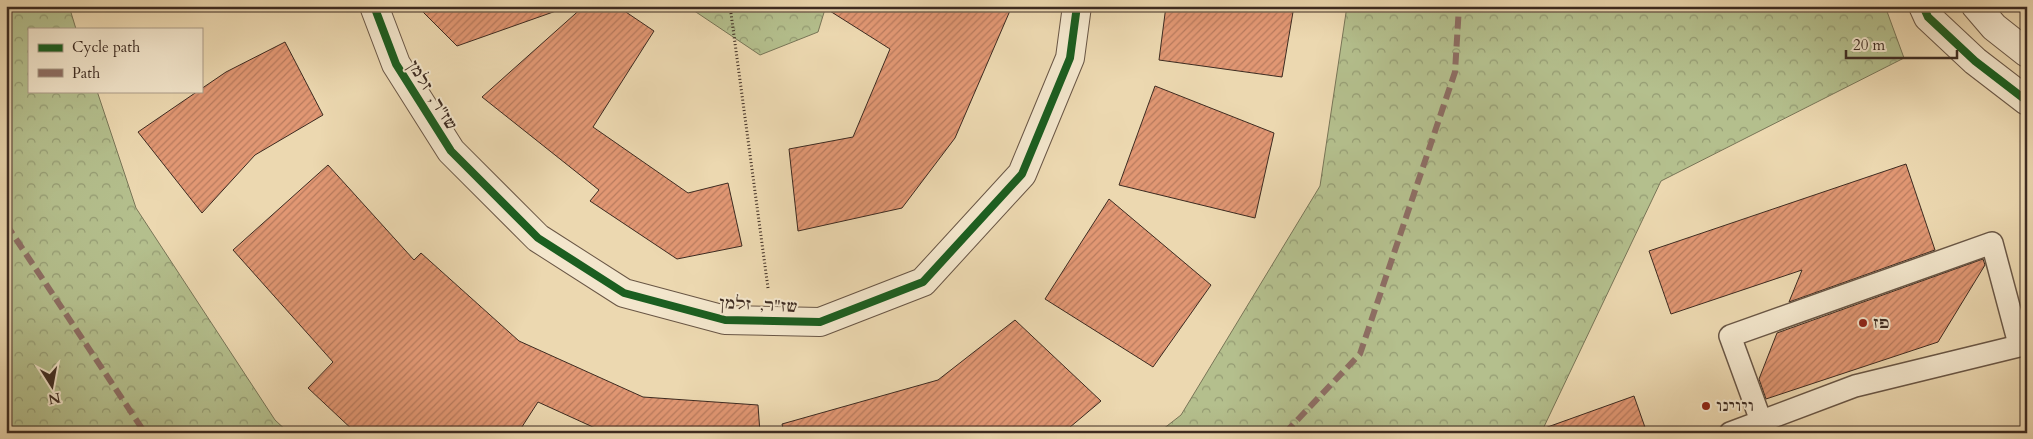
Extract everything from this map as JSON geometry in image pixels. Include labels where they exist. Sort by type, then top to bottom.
[{"type":"street","name":"שז\"ר, זלמן","points":[[374,6],[396,64],[451,151],[538,238],[624,293],[725,320],[820,322],[923,282],[1022,174],[1070,58],[1077,6]]},
{"type":"street","points":[[1923,6],[1928,17],[1975,60],[2027,101]]},
{"type":"street","points":[[1976,6],[1994,27],[2027,53]]},
{"type":"lane","points":[[1730,433],[1855,386],[2024,344],[1992,243],[1730,336],[1761,421]]},
{"type":"path","points":[[730,6],[773,321]]},
{"type":"green space","points":[[6,6],[69,6],[76,28],[28,28],[28,92],[97,92],[136,208],[275,420],[289,433],[6,433]]},
{"type":"green space","points":[[687,6],[826,6],[818,32],[760,55]]},
{"type":"green space","points":[[1347,6],[1885,6],[1904,58],[1661,181],[1541,433],[1158,433],[1181,415],[1320,186]]},
{"type":"building","points":[[417,6],[555,6],[556,11],[457,46]]},
{"type":"building","points":[[584,6],[617,6],[654,31],[593,127],[688,193],[728,183],[742,246],[677,259],[590,201],[599,190],[482,97]]},
{"type":"building","points":[[822,6],[1012,6],[955,138],[902,208],[798,231],[789,149],[853,137],[890,49]]},
{"type":"building","points":[[1166,6],[1294,6],[1282,77],[1159,60]]},
{"type":"building","points":[[285,42],[323,115],[255,155],[202,213],[138,132],[197,92],[202,92],[202,88],[226,72]]},
{"type":"building","points":[[1155,86],[1274,133],[1255,218],[1119,185]]},
{"type":"building","points":[[1906,164],[1935,250],[1789,302],[1802,270],[1671,314],[1649,251]]},
{"type":"building","points":[[328,165],[414,260],[421,253],[519,341],[643,397],[758,405],[760,433],[606,433],[538,402],[518,433],[356,433],[308,388],[333,362],[233,250]]},
{"type":"building","points":[[1109,199],[1211,285],[1153,367],[1045,299]]},
{"type":"building","points":[[1983,259],[1985,265],[1938,342],[1766,399],[1759,379],[1777,333]]},
{"type":"building","points":[[1015,320],[1101,401],[1063,433],[784,433],[782,424],[938,380]]},
{"type":"building","points":[[1634,396],[1647,433],[1543,433],[1542,429]]},
{"type":"marked path","points":[[1285,433],[1360,354],[1455,72],[1459,6]]},
{"type":"marked path","points":[[6,224],[145,433]]},
{"type":"cycle path","points":[[374,6],[396,64],[451,151],[538,238],[624,293],[725,320],[820,322],[923,282],[1022,174],[1070,58],[1077,6]]},
{"type":"cycle path","points":[[1923,6],[1928,17],[1975,61],[2027,101]]},
{"type":"place","name":"פז","points":[[1863,323]]},
{"type":"place","name":"ויוינו","points":[[1706,406]]}]
